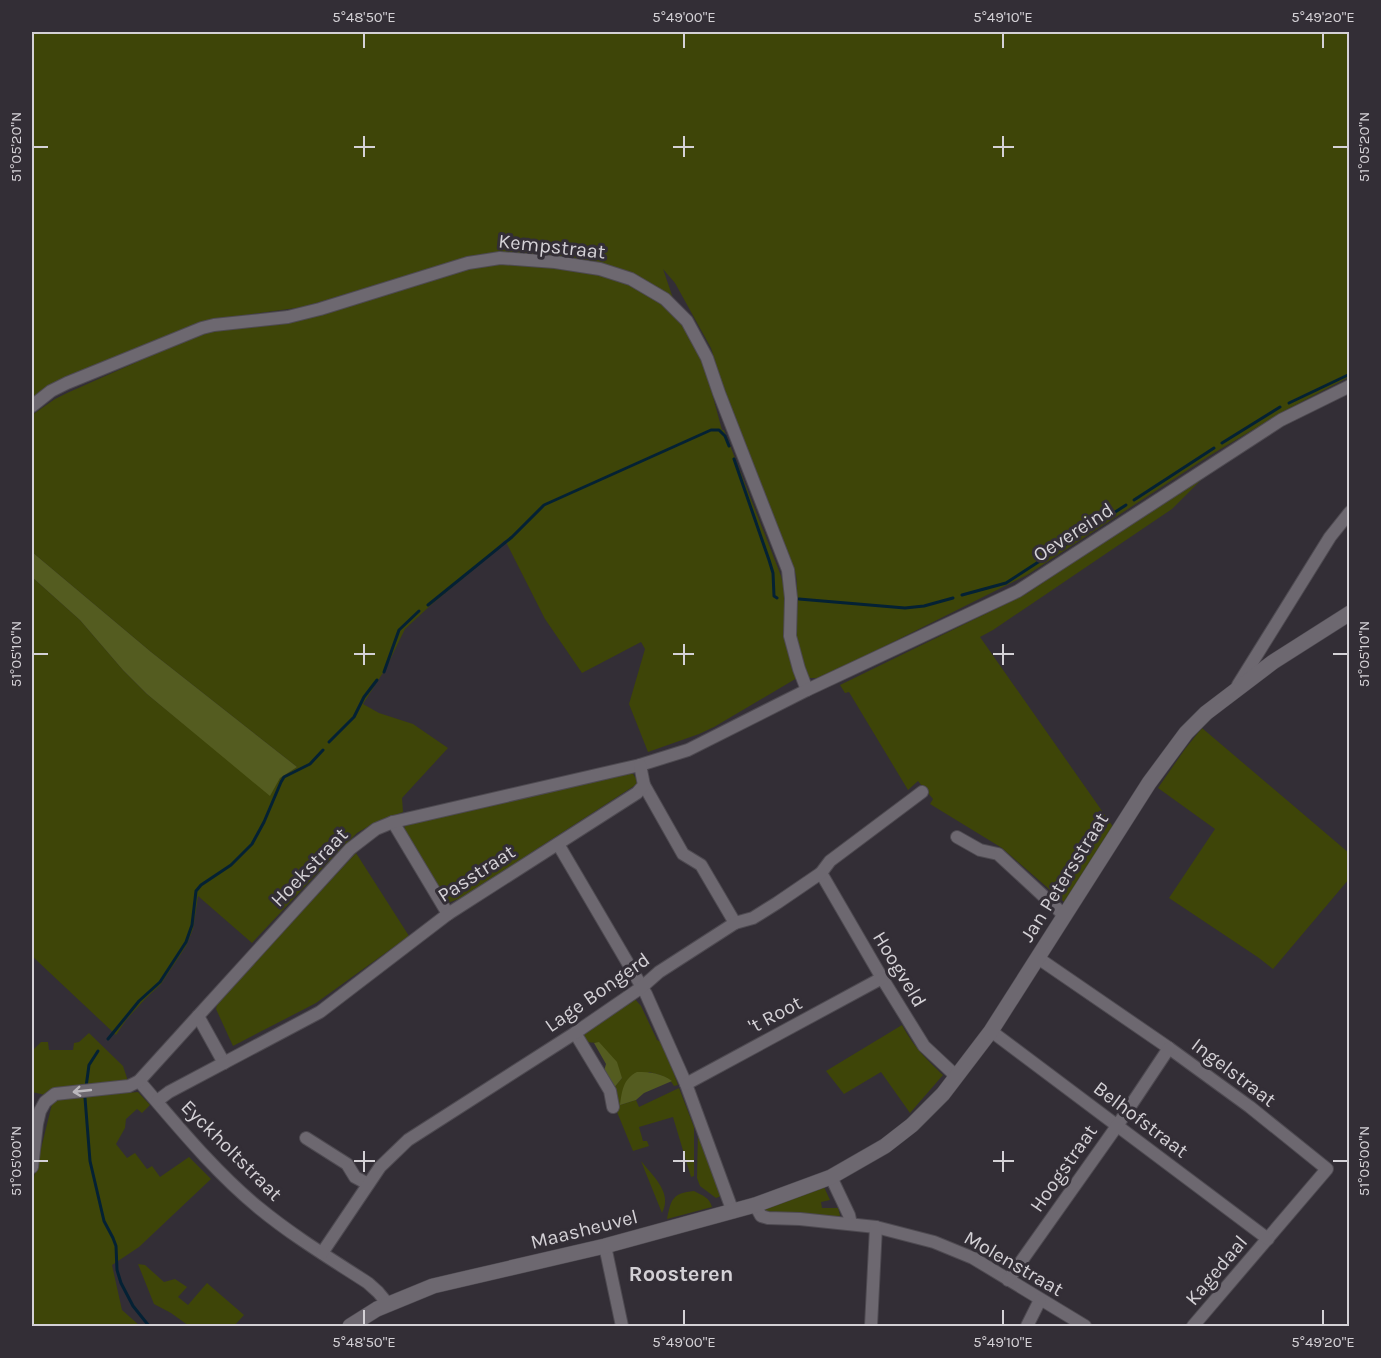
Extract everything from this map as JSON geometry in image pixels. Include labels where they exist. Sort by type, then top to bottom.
[{"type":"street","name":"Kempstraat","points":[[32,406],[51,391],[67,383],[202,328],[299,314],[468,263],[500,258],[575,265],[614,272],[665,299],[687,321],[707,358],[788,570],[791,598],[790,636],[798,669],[807,690]]},
{"type":"street","name":"Oevereind","points":[[807,690],[1018,591],[1281,420],[1350,386]]},
{"type":"street","points":[[1236,689],[1324,546],[1350,512]]},
{"type":"street","name":"Jan Petersstraat","points":[[831,1177],[885,1146],[912,1125],[942,1094],[991,1031],[1127,817],[1186,733],[1206,713],[1236,689],[1273,662],[1350,613]]},
{"type":"street","points":[[735,923],[701,866],[683,854],[644,785],[640,765],[688,750],[807,690]]},
{"type":"street","name":"Hoekstraat","points":[[139,1081],[350,849],[376,829],[393,822],[640,765]]},
{"type":"street","name":"Passtraat","points":[[156,1101],[320,1012],[448,914],[637,793],[644,785]]},
{"type":"street","name":"Lage Bongerd","points":[[322,1253],[380,1167],[408,1140],[575,1032],[642,987],[659,972],[735,923],[753,918],[821,873],[830,861],[922,792]]},
{"type":"street","points":[[393,822],[448,914]]},
{"type":"street","points":[[957,837],[980,850],[998,854],[1065,916]]},
{"type":"street","points":[[558,844],[642,987],[686,1084],[733,1212]]},
{"type":"street","name":"Hoogveld","points":[[821,873],[924,1046],[956,1076]]},
{"type":"street","name":"Ingelstraat","points":[[1038,958],[1169,1048],[1250,1107],[1328,1169],[1268,1239]]},
{"type":"street","name":"'t Root","points":[[686,1084],[882,978]]},
{"type":"street","points":[[198,1016],[224,1063]]},
{"type":"street","name":"Belhofstraat","points":[[991,1031],[1268,1239]]},
{"type":"street","points":[[575,1032],[610,1091],[614,1107]]},
{"type":"street","name":"Hoogstraat","points":[[1008,1280],[1169,1048]]},
{"type":"street","points":[[32,1167],[37,1124],[45,1102],[55,1094],[129,1086],[139,1081]]},
{"type":"street","name":"Eyckholtstraat","points":[[139,1081],[202,1153],[257,1207],[291,1233],[368,1283],[388,1304]]},
{"type":"street","points":[[306,1138],[347,1164],[355,1177],[368,1184]]},
{"type":"street","points":[[831,1177],[851,1224]]},
{"type":"street","name":"Maasheuvel","points":[[350,1326],[376,1309],[433,1286],[605,1246],[733,1212],[831,1177]]},
{"type":"street","name":"Molenstraat","points":[[755,1205],[760,1216],[768,1218],[876,1227],[934,1242],[973,1258],[1085,1326]]},
{"type":"street","points":[[871,1326],[876,1227]]},
{"type":"street","name":"Kagedaal","points":[[1193,1326],[1268,1239]]},
{"type":"street","points":[[605,1246],[622,1326]]},
{"type":"street","points":[[1027,1326],[1040,1300]]},
{"type":"green space","points":[[32,32],[1349,32],[1349,377],[1286,410],[1209,456],[1027,575],[829,674],[808,678],[795,634],[796,575],[724,391],[711,348],[675,283],[663,269],[674,301],[653,287],[532,255],[497,252],[470,256],[303,307],[224,318],[32,399]]},
{"type":"green space","points":[[491,262],[584,270],[640,288],[680,318],[704,364],[722,430],[724,430],[781,576],[785,592],[786,645],[797,678],[714,727],[648,752],[629,704],[645,649],[641,642],[582,673],[545,619],[505,540],[405,629],[386,668],[363,704],[379,713],[413,724],[448,748],[402,798],[403,812],[374,823],[357,833],[252,943],[198,896],[193,929],[186,946],[161,984],[126,1020],[116,1035],[32,956],[32,577],[80,620],[147,694],[270,794],[280,778],[297,767],[151,652],[32,552],[32,415],[67,393],[209,330]]},
{"type":"green space","points":[[1209,472],[1172,509],[980,637],[1114,828],[1064,902],[1002,848],[930,804],[933,799],[918,781],[908,790],[849,692],[845,693],[840,685],[1026,594]]},
{"type":"green space","points":[[32,552],[151,652],[297,767],[280,778],[270,796],[147,694],[80,620],[32,577]]},
{"type":"green space","points":[[1202,728],[1349,853],[1349,879],[1273,969],[1169,898],[1215,829],[1158,788]]},
{"type":"green space","points":[[633,774],[637,784],[471,894],[448,903],[404,831],[405,825]]},
{"type":"green space","points":[[356,853],[409,936],[316,1003],[233,1046],[216,1009],[218,1001]]},
{"type":"green space","points":[[634,998],[641,1006],[657,1040],[663,1043],[678,1085],[674,1086],[667,1078],[649,1072],[620,1105],[636,1100],[639,1107],[679,1088],[694,1127],[694,1176],[691,1177],[673,1117],[639,1127],[643,1141],[647,1141],[649,1146],[633,1151],[615,1107],[613,1089],[622,1078],[597,1043],[586,1042],[580,1034]]},
{"type":"green space","points":[[902,1025],[920,1052],[943,1075],[910,1113],[881,1072],[844,1094],[826,1071]]},
{"type":"green space","points":[[89,1033],[123,1066],[128,1081],[45,1095],[32,1092],[32,1051],[41,1042],[48,1042],[49,1050],[73,1050],[74,1043],[79,1042]]},
{"type":"green space","points":[[599,1042],[617,1062],[622,1078],[613,1089],[604,1071],[606,1064],[594,1043]]},
{"type":"green space","points":[[637,1072],[664,1076],[672,1081],[644,1093],[636,1100],[620,1105],[626,1082]]},
{"type":"green space","points":[[138,1092],[150,1105],[142,1113],[137,1109],[126,1119],[125,1128],[116,1144],[127,1158],[135,1153],[147,1169],[152,1166],[160,1177],[189,1157],[211,1179],[139,1247],[112,1265],[122,1310],[140,1326],[32,1326],[32,1185],[52,1104],[56,1099]]},
{"type":"green space","points":[[698,1130],[721,1196],[716,1198],[700,1186],[697,1178]]},
{"type":"green space","points":[[641,1161],[656,1179],[663,1192],[665,1206],[662,1213]]},
{"type":"green space","points":[[824,1187],[830,1200],[821,1202],[822,1208],[838,1208],[839,1218],[764,1215],[762,1210]]},
{"type":"green space","points":[[694,1191],[707,1199],[712,1207],[667,1219],[674,1199],[681,1194]]},
{"type":"green space","points":[[138,1264],[145,1265],[164,1282],[175,1279],[187,1287],[178,1297],[188,1305],[207,1283],[244,1315],[234,1326],[189,1326],[154,1304]]},
{"type":"waterway","points":[[1289,403],[1350,374]]},
{"type":"waterway","points":[[1222,443],[1280,407]]},
{"type":"waterway","points":[[428,605],[512,537],[544,505],[711,430],[719,430],[725,436],[729,446]]},
{"type":"waterway","points":[[1134,500],[1214,448]]},
{"type":"waterway","points":[[734,459],[769,560],[773,573],[774,596],[777,598]]},
{"type":"waterway","points":[[962,595],[1006,583],[1126,505]]},
{"type":"waterway","points":[[799,599],[905,608],[924,606],[953,598]]},
{"type":"waterway","points":[[384,672],[399,630],[419,611]]},
{"type":"waterway","points":[[329,742],[354,717],[364,697],[377,680]]},
{"type":"waterway","points":[[108,1039],[139,1001],[160,982],[186,942],[192,925],[196,891],[201,885],[231,865],[252,844],[284,777],[310,764],[323,750]]},
{"type":"waterway","points":[[86,1087],[89,1065],[98,1051]]},
{"type":"waterway","points":[[85,1098],[90,1161],[104,1221],[116,1246],[117,1270],[133,1306],[149,1326]]},
{"type":"district","name":"Roosteren","points":[[681,1273]]}]
